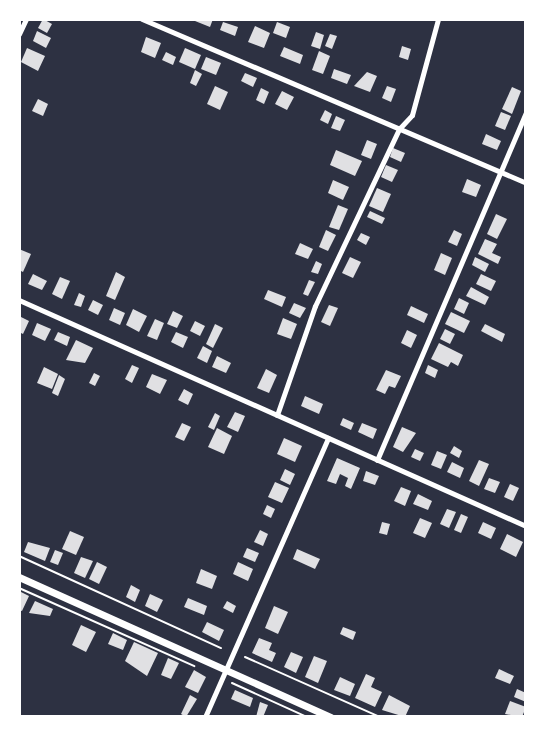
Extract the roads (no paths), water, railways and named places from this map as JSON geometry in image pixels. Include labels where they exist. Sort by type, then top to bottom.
[{"type":"street","points":[[19,33],[26,19]]},
{"type":"street","points":[[142,19],[526,183]]},
{"type":"street","points":[[277,415],[315,306],[399,128],[412,115],[438,19]]},
{"type":"street","points":[[377,460],[526,113]]},
{"type":"street","points":[[19,300],[526,526]]},
{"type":"street","points":[[205,717],[328,438]]},
{"type":"street","points":[[19,577],[331,717]]}]
